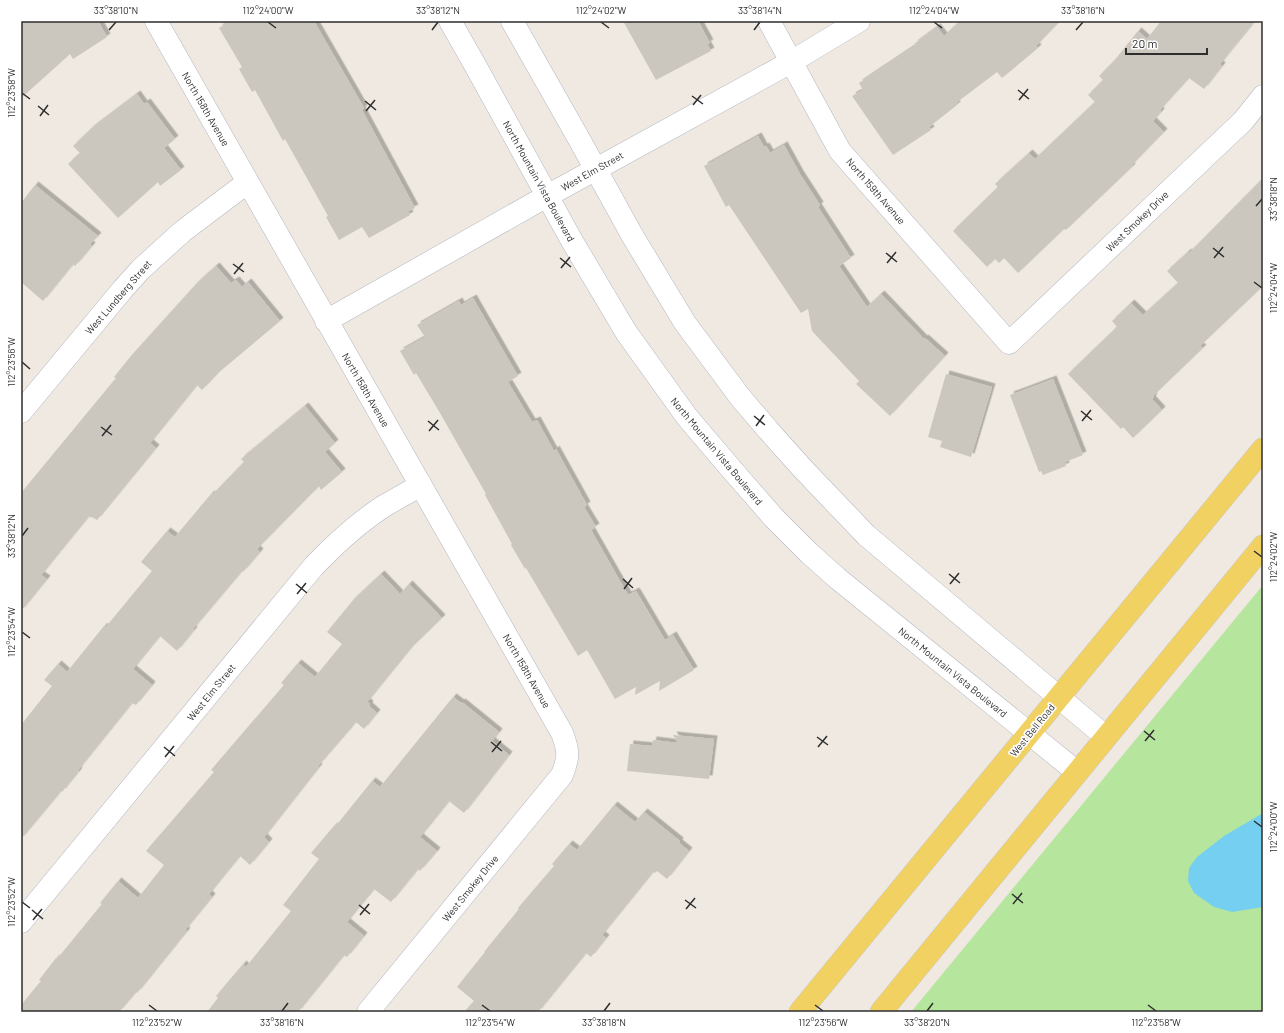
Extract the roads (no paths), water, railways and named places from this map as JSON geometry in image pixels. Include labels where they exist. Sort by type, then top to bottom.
[{"type":"main road","name":"West Bell Road","points":[[800,1012],[1263,449]]},
{"type":"main road","points":[[881,1012],[1263,546]]},
{"type":"street","name":"North 158th Avenue","points":[[156,21],[562,733],[567,747],[568,762]]},
{"type":"street","name":"North Mountain Vista Boulevard","points":[[450,21],[572,241],[626,332],[687,417],[774,518],[809,553],[837,578],[1077,772]]},
{"type":"street","points":[[512,21],[632,235],[685,322],[736,392],[769,432],[866,535],[1106,737]]},
{"type":"street","name":"North 159th Avenue","points":[[769,21],[840,150],[1009,343]]},
{"type":"street","name":"West Elm Street","points":[[326,321],[547,196],[791,62],[858,21]]},
{"type":"street","name":"West Smokey Drive","points":[[1009,343],[1243,121],[1263,96]]},
{"type":"street","name":"West Lundberg Street","points":[[21,412],[141,269],[183,231],[248,182]]},
{"type":"street","name":"West Elm Street","points":[[21,922],[309,572],[329,550],[364,520],[384,506],[421,485]]},
{"type":"street","name":"West Smokey Drive","points":[[368,1012],[553,788],[562,775],[568,762]]},
{"type":"water","points":[[1263,813],[1263,907],[1232,912],[1214,907],[1194,893],[1188,881],[1189,868],[1197,857],[1224,836]]}]
